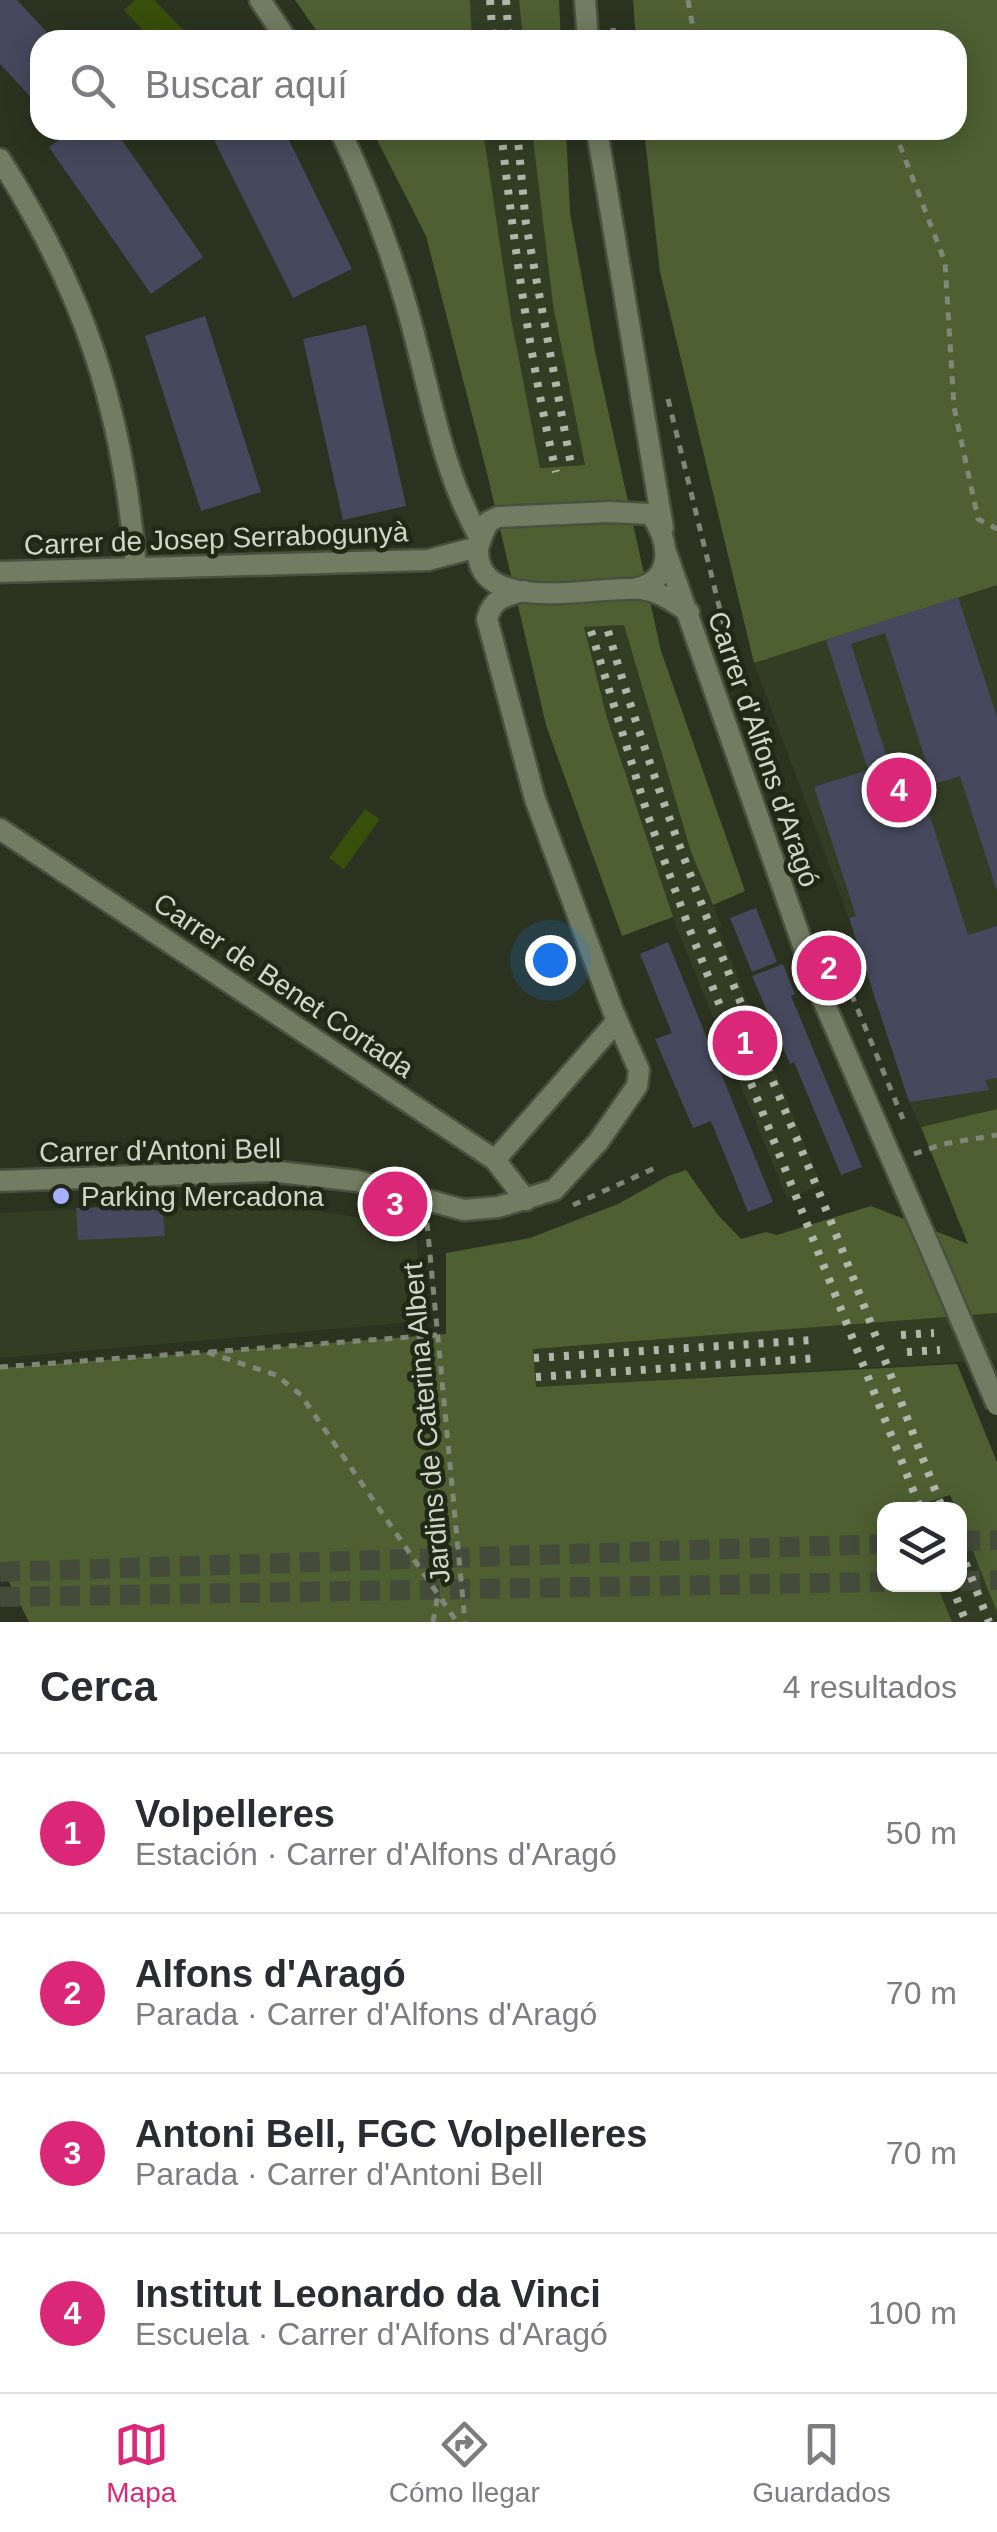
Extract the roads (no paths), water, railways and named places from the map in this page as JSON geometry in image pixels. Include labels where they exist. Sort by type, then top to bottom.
[{"type":"street","points":[[260,0],[281,30]]},
{"type":"street","points":[[585,0],[587,30]]},
{"type":"street","points":[[344,140],[375,212],[405,300],[455,489],[466,514],[483,536],[483,571]]},
{"type":"street","points":[[599,140],[663,530]]},
{"type":"street","points":[[0,159],[68,281],[109,392],[130,501],[136,568]]},
{"type":"street","points":[[610,512],[642,488],[650,460]]},
{"type":"street","name":"Carrer de Josep Serrabogunyà","points":[[434,559],[483,536],[514,514],[650,514],[663,530]]},
{"type":"street","name":"Carrer d'Alfons d'Aragó","points":[[663,530],[666,552],[817,986],[997,1406]]},
{"type":"street","points":[[637,588],[654,580],[664,566],[666,552]]},
{"type":"street","name":"Carrer de Josep Serrabogunyà","points":[[0,572],[434,559],[460,560],[483,571],[492,583],[524,591]]},
{"type":"street","points":[[495,1160],[618,1021],[535,800],[488,620],[490,607],[499,598],[524,591],[637,588],[663,595],[689,612]]},
{"type":"street","name":"Carrer de Benet Cortada","points":[[0,829],[495,1160],[526,1200]]},
{"type":"street","name":"Carrer d'Antoni Bell","points":[[0,1181],[270,1171],[357,1181],[464,1210],[526,1200],[554,1190],[598,1142],[637,1086],[640,1070],[618,1021]]},
{"type":"tunnel","points":[[967,1541],[997,1540]]},
{"type":"tunnel","points":[[0,1572],[877,1544]]},
{"type":"tunnel","points":[[967,1581],[997,1580]]},
{"type":"tunnel","points":[[0,1597],[877,1582]]},
{"type":"railway","points":[[490,0],[492,30]]},
{"type":"railway","points":[[506,0],[508,30]]},
{"type":"railway","points":[[502,140],[524,302],[556,472]]},
{"type":"railway","points":[[518,140],[526,224],[572,470]]},
{"type":"railway","points":[[591,631],[648,816],[689,928],[918,1502]]},
{"type":"railway","points":[[608,631],[653,772],[704,911],[940,1502]]},
{"type":"railway","points":[[901,1335],[934,1333]]},
{"type":"railway","points":[[534,1358],[813,1340]]},
{"type":"railway","points":[[907,1352],[940,1350]]},
{"type":"railway","points":[[536,1377],[819,1358]]},
{"type":"railway","points":[[967,1567],[989,1622]]},
{"type":"railway","points":[[954,1592],[966,1622]]},
{"type":"place","name":"Institut Leonardo da Vinci","points":[[899,790]]},
{"type":"place","name":"Alfons d'Aragó","points":[[829,968]]},
{"type":"place","name":"Volpelleres","points":[[745,1043]]},
{"type":"place","name":"Parking Mercadona","points":[[61,1196]]},
{"type":"place","name":"Antoni Bell, FGC Volpelleres","points":[[395,1204]]}]
